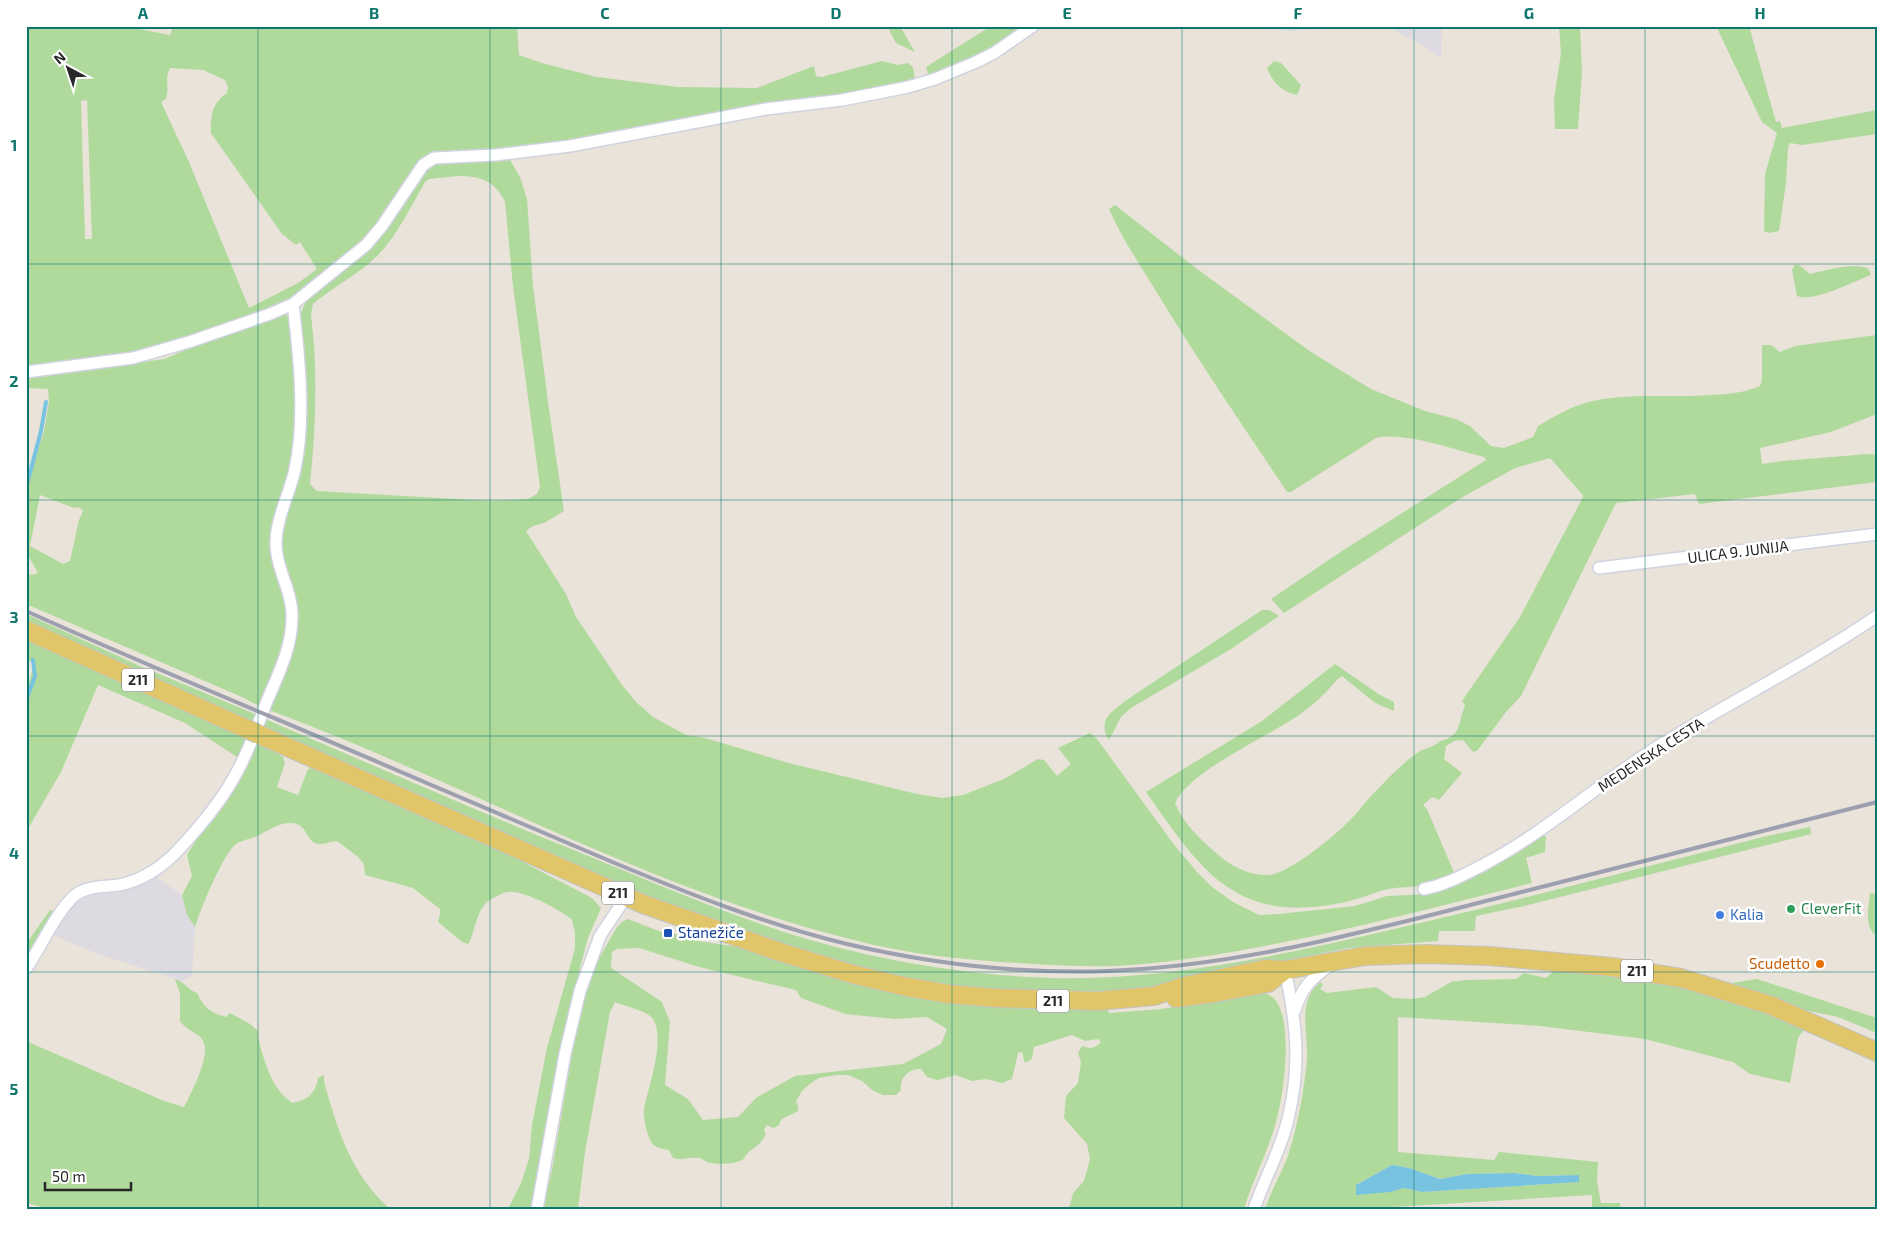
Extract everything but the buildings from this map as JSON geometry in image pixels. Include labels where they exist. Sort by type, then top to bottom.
[{"type":"main road","name":"211","points":[[26,630],[626,897],[780,952],[852,974],[907,987],[958,994],[1039,1000],[1097,1001],[1154,996],[1185,986],[1265,969],[1285,970],[1365,956],[1426,954],[1489,956],[1568,963],[1656,974],[1690,981],[1746,997],[1877,1052]]},
{"type":"street","points":[[26,372],[142,356],[189,342],[293,304],[366,245],[382,226],[423,165],[434,158],[495,155],[570,146],[766,109],[842,100],[908,87],[935,80],[976,62],[994,53],[1034,26]]},
{"type":"street","points":[[26,969],[52,926],[75,895],[88,889],[120,884],[140,878],[158,868],[180,847],[207,816],[238,770],[283,663],[292,618],[291,603],[276,554],[276,542],[278,528],[295,469],[300,422],[299,355],[293,304]]},
{"type":"street","name":"ULICA 9. JUNIJA","points":[[1599,568],[1877,534]]},
{"type":"street","name":"MEDENSKA CESTA","points":[[1424,889],[1452,882],[1539,832],[1578,805],[1616,773],[1877,616]]},
{"type":"street","points":[[537,1209],[542,1175],[580,991],[600,936],[626,897]]},
{"type":"street","points":[[1294,1012],[1304,988],[1310,980],[1335,960]]},
{"type":"street","points":[[1254,1209],[1289,1116],[1296,1074],[1294,1012],[1285,970]]},
{"type":"shaded area","points":[[1257,26],[1442,26],[1441,56],[1392,29],[1362,27],[1288,31]]},
{"type":"shaded area","points":[[155,876],[182,895],[187,915],[195,927],[192,976],[182,981],[95,953],[53,935],[63,918],[79,899],[92,892]]},
{"type":"green space","points":[[26,26],[125,26],[170,35],[173,26],[517,26],[519,55],[597,77],[678,87],[757,88],[814,66],[816,76],[822,77],[882,61],[898,65],[908,63],[913,67],[915,79],[847,95],[524,149],[430,155],[377,225],[341,262],[286,303],[206,331],[145,349],[96,359],[26,368]],"holes":[[[170,68],[203,70],[225,80],[228,87],[227,93],[218,101],[213,110],[211,133],[282,234],[296,245],[300,242],[317,269],[298,283],[249,308],[189,162],[161,102],[166,99],[167,76]],[[87,100],[92,239],[85,239],[81,101]]]},
{"type":"green space","points":[[887,26],[900,26],[915,52],[896,43]]},
{"type":"green space","points":[[991,26],[1023,26],[979,57],[929,77],[926,67]]},
{"type":"green space","points":[[1559,26],[1580,26],[1582,72],[1578,129],[1555,129],[1554,100],[1561,53]]},
{"type":"green space","points":[[1716,26],[1749,26],[1776,122],[1780,121],[1782,128],[1877,110],[1877,134],[1802,145],[1790,143],[1779,231],[1769,233],[1764,231],[1765,174],[1777,133],[1762,122]]},
{"type":"green space","points":[[1274,61],[1281,63],[1301,85],[1297,95],[1282,89],[1272,78],[1267,68]]},
{"type":"green space","points":[[510,160],[520,177],[527,199],[533,286],[564,511],[526,531],[566,594],[576,617],[622,685],[636,702],[653,717],[686,735],[705,738],[789,763],[917,794],[942,798],[963,795],[1004,779],[1038,759],[1044,760],[1057,776],[1071,764],[1058,748],[1090,733],[1097,739],[1175,846],[1198,873],[1212,887],[1233,902],[1259,915],[1355,906],[1387,896],[1430,894],[1481,872],[1544,835],[1546,837],[1545,852],[1526,858],[1532,883],[1319,935],[1193,958],[1117,966],[1080,966],[997,962],[935,956],[854,940],[779,919],[705,893],[631,865],[415,770],[269,710],[292,646],[280,550],[284,522],[301,469],[305,385],[304,346],[300,315],[306,301],[370,247],[427,168],[435,163]],"holes":[[[457,176],[479,178],[486,181],[496,189],[505,202],[513,286],[540,487],[537,494],[528,499],[492,501],[317,491],[310,484],[315,399],[315,357],[311,315],[313,304],[364,268],[379,254],[398,229],[425,182],[429,179]]]},
{"type":"green space","points":[[1115,205],[1197,269],[1311,352],[1371,389],[1425,411],[1456,419],[1470,426],[1491,446],[1504,448],[1533,437],[1538,426],[1571,408],[1593,401],[1637,396],[1724,394],[1742,392],[1760,386],[1762,380],[1762,345],[1771,345],[1780,352],[1795,346],[1877,335],[1877,414],[1831,432],[1760,448],[1762,464],[1868,454],[1877,455],[1877,482],[1699,504],[1695,494],[1616,503],[1521,696],[1506,712],[1477,751],[1473,752],[1463,740],[1454,741],[1446,746],[1444,759],[1462,773],[1439,800],[1432,797],[1423,805],[1427,809],[1455,875],[1422,886],[1388,889],[1341,903],[1304,907],[1273,905],[1247,898],[1224,885],[1204,867],[1185,845],[1146,792],[1262,721],[1335,664],[1380,695],[1394,702],[1394,711],[1375,703],[1342,676],[1299,715],[1231,755],[1196,779],[1183,791],[1175,803],[1182,817],[1197,836],[1233,866],[1254,874],[1269,875],[1278,873],[1300,861],[1343,827],[1407,761],[1420,751],[1447,739],[1456,732],[1465,705],[1462,701],[1520,617],[1583,497],[1550,458],[1515,468],[1461,498],[1284,613],[1271,599],[1342,551],[1486,460],[1484,457],[1415,439],[1400,437],[1376,438],[1291,492],[1287,492],[1192,349],[1134,256],[1109,209]]},
{"type":"green space","points":[[1795,265],[1799,265],[1810,274],[1853,266],[1868,268],[1871,275],[1823,294],[1804,297],[1797,296],[1792,270]]},
{"type":"green space","points":[[281,314],[287,315],[295,351],[296,420],[293,467],[276,517],[289,612],[284,643],[269,686],[259,706],[26,604],[26,573],[31,575],[38,573],[26,552],[26,487],[44,431],[49,402],[48,389],[26,388],[26,377],[165,359],[198,344]],"holes":[[[40,495],[74,508],[79,507],[83,511],[79,520],[70,561],[63,564],[30,546]]]},
{"type":"green space","points":[[1262,610],[1269,610],[1279,616],[1231,649],[1131,708],[1121,717],[1109,740],[1104,727],[1107,718],[1115,709]]},
{"type":"green space","points":[[26,614],[140,666],[255,714],[252,723],[26,622]]},
{"type":"green space","points":[[26,637],[246,738],[240,759],[185,723],[98,685],[61,772],[26,832],[26,694],[34,664],[26,658]]},
{"type":"green space","points":[[265,719],[509,823],[686,896],[757,923],[847,950],[915,964],[1018,976],[1094,978],[1136,975],[1178,971],[1262,958],[1434,920],[1767,836],[1810,827],[1811,834],[1524,906],[1476,916],[1475,931],[1439,931],[1438,941],[1349,948],[1167,986],[1105,993],[990,992],[908,981],[807,952],[654,899],[574,866],[261,726]]},
{"type":"green space","points":[[255,743],[269,748],[283,757],[285,763],[277,787],[298,795],[308,769],[316,768],[492,846],[592,898],[601,908],[588,938],[579,972],[533,1202],[530,1209],[508,1209],[521,1183],[529,1159],[532,1125],[547,1048],[575,948],[575,932],[572,920],[559,911],[523,894],[515,892],[503,893],[487,902],[479,915],[470,941],[468,944],[462,942],[438,922],[440,909],[413,888],[365,875],[364,864],[357,856],[337,841],[318,844],[311,840],[302,827],[288,823],[279,825],[236,844],[225,859],[212,883],[195,927],[187,915],[182,895],[192,876],[187,855]]},
{"type":"green space","points":[[1870,893],[1877,894],[1877,936],[1868,922]]},
{"type":"green space","points":[[50,910],[57,912],[26,960],[26,944]]},
{"type":"green space","points":[[628,919],[669,935],[672,933],[699,941],[732,946],[810,970],[1107,1007],[1109,1013],[1161,1009],[1259,992],[1268,995],[1276,1001],[1281,1011],[1284,1025],[1286,1042],[1284,1078],[1273,1133],[1244,1209],[1069,1209],[1073,1193],[1084,1181],[1090,1159],[1087,1144],[1064,1118],[1066,1096],[1078,1083],[1081,1062],[1078,1053],[1082,1046],[1092,1048],[1101,1042],[1098,1039],[1085,1041],[1072,1035],[1034,1047],[1032,1059],[1025,1063],[1022,1052],[1018,1053],[1012,1079],[1002,1083],[986,1079],[972,1081],[955,1075],[938,1080],[927,1077],[921,1069],[917,1069],[909,1072],[903,1078],[901,1090],[896,1095],[883,1095],[872,1090],[862,1081],[848,1075],[819,1078],[802,1091],[796,1101],[798,1111],[782,1119],[778,1126],[773,1128],[767,1125],[764,1130],[766,1134],[761,1141],[742,1160],[720,1164],[710,1163],[699,1158],[673,1158],[669,1150],[658,1148],[652,1144],[646,1130],[644,1118],[644,1110],[657,1051],[657,1028],[650,1016],[615,1002],[610,1012],[585,1152],[578,1209],[543,1209],[552,1170],[576,1030],[586,990],[594,967],[617,927]],"holes":[[[639,948],[699,967],[796,990],[801,998],[845,1014],[895,1019],[927,1017],[947,1029],[941,1044],[903,1064],[795,1076],[756,1098],[738,1117],[703,1120],[688,1099],[665,1085],[670,1022],[662,1002],[611,968],[612,952],[617,949]]]},
{"type":"green space","points":[[1556,969],[1665,982],[1758,1008],[1805,1028],[1798,1038],[1790,1083],[1750,1074],[1733,1062],[1645,1039],[1540,1026],[1398,1017],[1398,1152],[1494,1160],[1499,1152],[1598,1162],[1597,1182],[1601,1203],[1620,1203],[1620,1209],[1592,1209],[1592,1195],[1360,1209],[1265,1209],[1288,1156],[1295,1132],[1307,1058],[1306,1008],[1308,998],[1320,982],[1323,985],[1320,989],[1327,993],[1376,987],[1393,998],[1412,999],[1425,997],[1451,982],[1516,979],[1524,973],[1546,978]],"holes":[[[1392,1165],[1409,1168],[1440,1179],[1467,1174],[1579,1175],[1578,1182],[1422,1192],[1404,1188],[1356,1185]]]},
{"type":"green space","points":[[175,979],[197,993],[205,1006],[212,1011],[226,1017],[230,1013],[250,1024],[258,1031],[262,1052],[271,1077],[279,1091],[292,1103],[310,1095],[315,1088],[318,1078],[324,1075],[329,1100],[348,1151],[365,1181],[390,1209],[50,1209],[26,1203],[26,1041],[164,1101],[184,1107],[200,1072],[205,1052],[201,1038],[180,1021],[180,994]]},
{"type":"green space","points":[[1757,979],[1877,1018],[1877,1033],[1838,1017],[1795,1008],[1732,983]]},
{"type":"water","points":[[1392,1165],[1409,1168],[1440,1179],[1467,1174],[1514,1173],[1537,1176],[1579,1175],[1579,1182],[1422,1192],[1404,1188],[1390,1192],[1356,1195],[1356,1185]]},
{"type":"waterway","points":[[26,488],[41,431],[46,402]]},
{"type":"waterway","points":[[26,701],[35,676],[33,660]]},
{"type":"railway","points":[[26,611],[617,864],[702,898],[759,919],[847,944],[911,957],[976,966],[1042,971],[1107,971],[1156,968],[1253,955],[1395,924],[1877,802]]},
{"type":"place","name":"CleverFit","points":[[1791,909]]},
{"type":"place","name":"Kalia","points":[[1720,915]]},
{"type":"place","name":"Stanežiče","points":[[668,933]]},
{"type":"place","name":"Scudetto","points":[[1820,964]]}]
